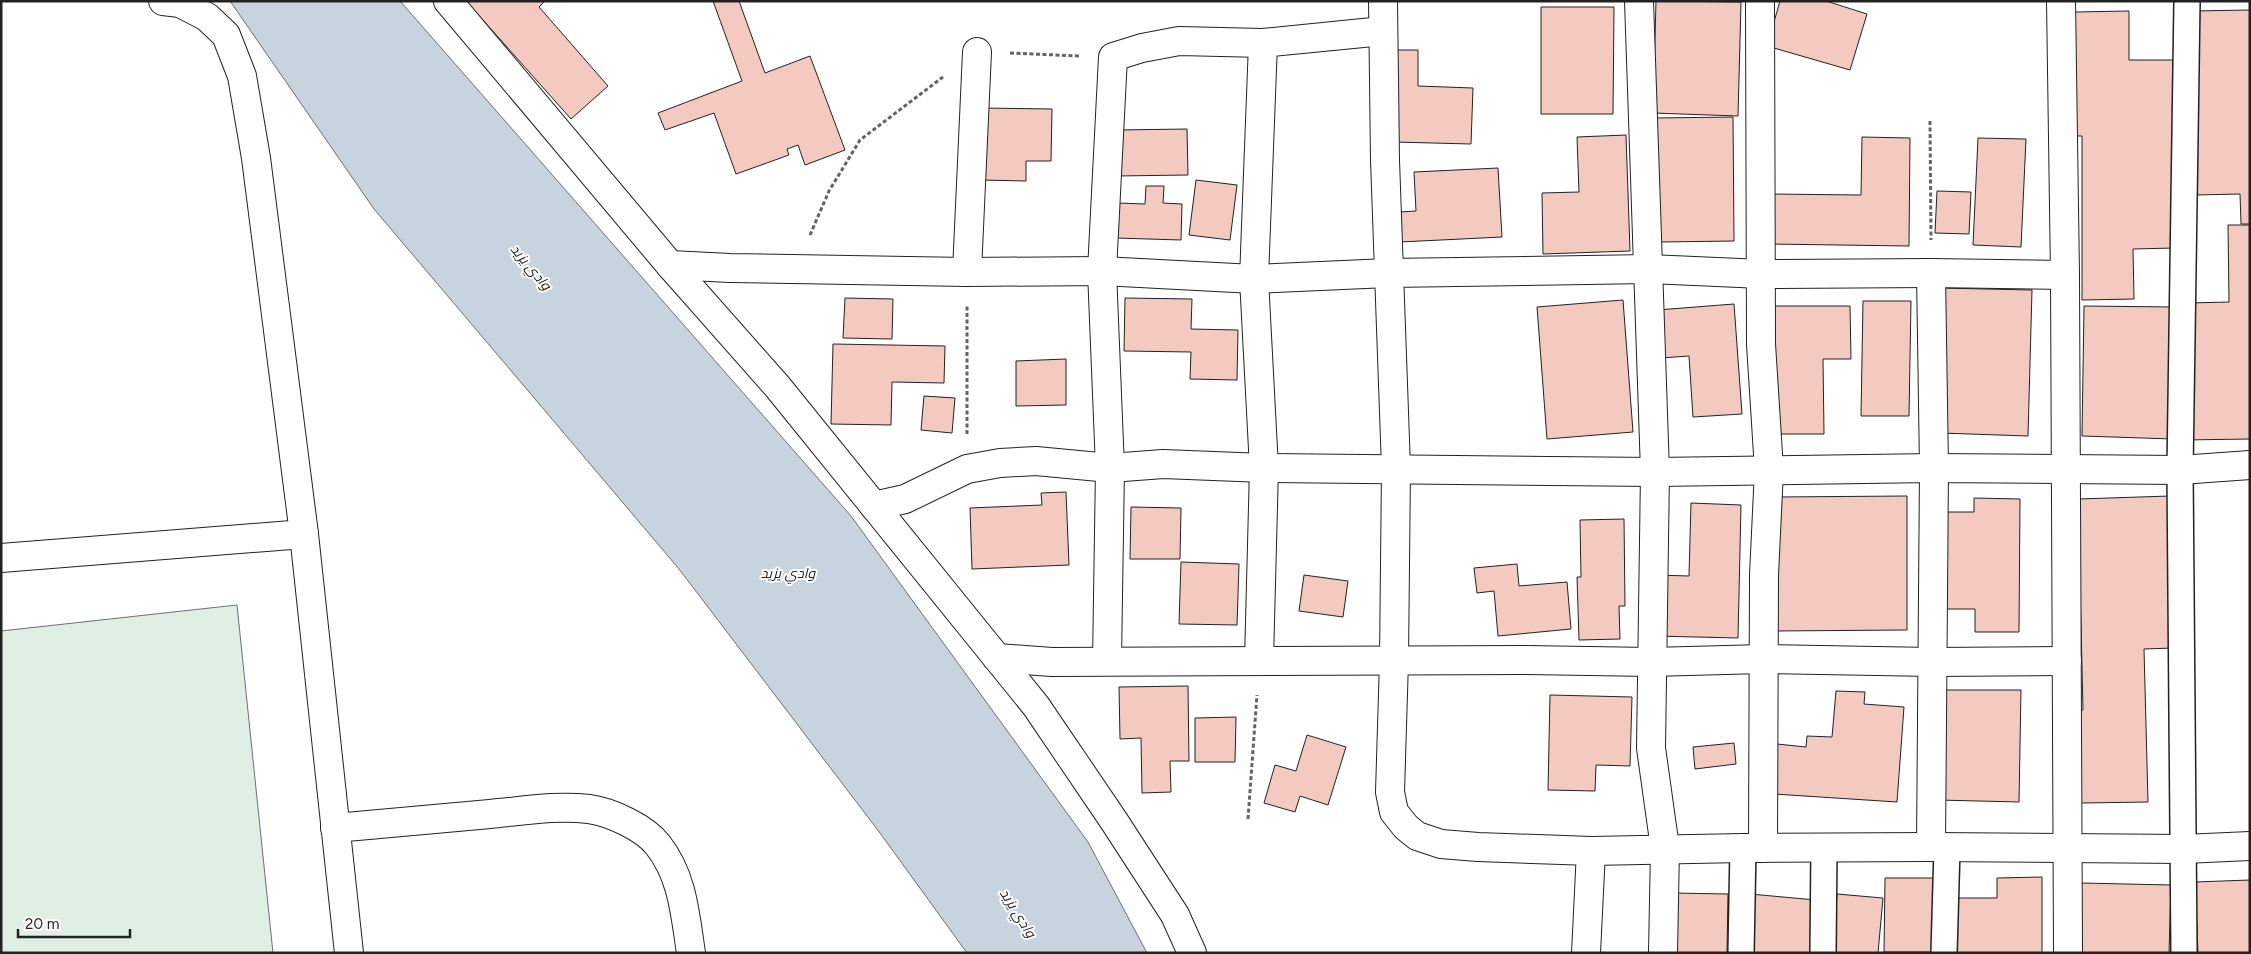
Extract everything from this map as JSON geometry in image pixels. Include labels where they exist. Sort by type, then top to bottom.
[{"type":"street","points":[[163,1],[180,3],[207,16],[226,35],[242,76],[257,168],[304,534],[349,953]]},
{"type":"street","points":[[448,1],[670,264],[777,386],[1036,706],[1175,915],[1192,953]]},
{"type":"street","points":[[1383,1],[1388,272],[1396,468],[1394,661],[1390,792],[1394,812],[1406,828],[1417,836],[1441,844],[1591,851],[1665,848],[1939,847],[2184,849],[2250,846]]},
{"type":"street","points":[[1639,1],[1655,472],[1651,748],[1665,848],[1663,953]]},
{"type":"street","points":[[1742,953],[1753,848],[1763,658],[1764,575],[1769,470],[1761,344],[1760,1]]},
{"type":"street","points":[[2061,1],[2065,275],[2068,953]]},
{"type":"street","points":[[2184,953],[2180,470],[2186,1]]},
{"type":"street","points":[[1108,661],[1110,468],[1102,271],[1113,57],[1142,48],[1179,41],[1263,42],[1383,31]]},
{"type":"street","points":[[1259,660],[1264,468],[1257,370],[1254,279],[1263,42]]},
{"type":"street","points":[[967,272],[977,52]]},
{"type":"street","points":[[670,264],[795,270],[1102,271],[1254,279],[1388,272],[1649,269],[1762,274],[1931,273],[2065,275]]},
{"type":"street","points":[[1931,273],[1934,468],[1933,662],[1944,953]]},
{"type":"street","points":[[874,506],[905,500],[967,469],[1000,463],[1036,461],[1110,468],[1163,464],[1264,468],[1655,472],[1934,468],[2180,470],[2250,465]]},
{"type":"street","points":[[1,558],[304,534]]},
{"type":"street","points":[[997,658],[1052,662],[1259,660],[1651,662],[1763,658],[1933,662],[2067,662]]},
{"type":"street","points":[[335,828],[554,808],[590,809],[622,820],[641,829],[652,839],[673,866],[682,892],[691,953]]},
{"type":"street","points":[[1823,953],[1824,848]]},
{"type":"street","points":[[1586,953],[1591,851]]},
{"type":"path","points":[[795,270],[828,192],[860,140],[977,52],[1113,57]]},
{"type":"path","points":[[1930,121],[1931,273]]},
{"type":"path","points":[[967,272],[967,469]]},
{"type":"path","points":[[1248,819],[1259,660]]},
{"type":"green space","points":[[237,605],[273,953],[1,953],[1,631]]},
{"type":"water","name":"وادي يزيد","points":[[230,1],[400,1],[851,516],[1088,842],[1147,953],[967,953],[880,833],[679,569],[374,209]]},
{"type":"building","points":[[466,1],[545,1],[539,7],[608,86],[571,119]]},
{"type":"building","points":[[713,1],[739,1],[765,73],[810,56],[845,150],[805,165],[798,145],[787,149],[789,155],[736,174],[714,113],[665,130],[658,113],[742,81]]},
{"type":"building","points":[[1656,1],[1741,2],[1738,116],[1653,113]]},
{"type":"building","points":[[1780,1],[1826,1],[1867,14],[1850,70],[1767,46]]},
{"type":"building","points":[[1541,7],[1614,7],[1613,114],[1541,114]]},
{"type":"building","points":[[2250,10],[2250,224],[2241,224],[2240,194],[2195,195],[2191,11]]},
{"type":"building","points":[[2129,11],[2129,60],[2173,60],[2174,248],[2133,249],[2134,299],[2082,300],[2082,136],[2075,136],[2075,12]]},
{"type":"building","points":[[1397,50],[1418,50],[1418,86],[1473,88],[1471,144],[1394,142]]},
{"type":"building","points":[[982,108],[1052,109],[1051,161],[1026,161],[1026,181],[981,180]]},
{"type":"building","points":[[1733,117],[1734,241],[1661,242],[1655,118]]},
{"type":"building","points":[[1187,129],[1188,175],[1116,176],[1116,130]]},
{"type":"building","points":[[1626,135],[1630,251],[1543,254],[1542,193],[1579,192],[1577,137]]},
{"type":"building","points":[[1862,137],[1910,138],[1909,246],[1769,244],[1771,194],[1861,195]]},
{"type":"building","points":[[1978,138],[2026,139],[2021,247],[1973,245]]},
{"type":"building","points":[[1498,168],[1502,237],[1400,242],[1399,212],[1416,211],[1414,172]]},
{"type":"building","points":[[1196,180],[1237,185],[1230,240],[1189,235]]},
{"type":"building","points":[[1146,186],[1164,186],[1163,203],[1182,204],[1181,240],[1116,238],[1118,203],[1145,204]]},
{"type":"building","points":[[1937,191],[1971,192],[1969,234],[1935,233]]},
{"type":"building","points":[[2228,225],[2250,225],[2250,439],[2183,440],[2188,303],[2229,302]]},
{"type":"building","points":[[1939,288],[2032,290],[2028,436],[1940,433]]},
{"type":"building","points":[[845,298],[893,299],[892,339],[843,338]]},
{"type":"building","points":[[1125,298],[1192,299],[1191,329],[1238,330],[1237,380],[1190,379],[1191,352],[1124,351]]},
{"type":"building","points":[[1623,300],[1633,432],[1547,439],[1537,307]]},
{"type":"building","points":[[1863,301],[1911,301],[1909,416],[1861,416]]},
{"type":"building","points":[[1734,304],[1742,414],[1693,417],[1689,356],[1661,358],[1657,310]]},
{"type":"building","points":[[1773,306],[1850,306],[1851,359],[1823,359],[1824,434],[1773,434]]},
{"type":"building","points":[[2084,306],[2175,307],[2173,439],[2082,436]]},
{"type":"building","points":[[833,344],[945,346],[944,383],[892,382],[891,425],[831,424]]},
{"type":"building","points":[[1066,359],[1066,405],[1016,406],[1016,361]]},
{"type":"building","points":[[924,396],[955,398],[952,433],[921,430]]},
{"type":"building","points":[[1066,492],[1069,565],[972,569],[970,508],[1042,505],[1041,493]]},
{"type":"building","points":[[1907,496],[1907,630],[1773,631],[1773,497]]},
{"type":"building","points":[[2170,496],[2173,648],[2144,649],[2148,802],[2081,803],[2079,711],[2083,710],[2078,499]]},
{"type":"building","points":[[1974,498],[2020,499],[2019,632],[1975,632],[1975,609],[1935,609],[1936,512],[1974,512]]},
{"type":"building","points":[[1691,503],[1741,505],[1738,638],[1654,636],[1655,575],[1689,576]]},
{"type":"building","points":[[1131,507],[1181,508],[1180,559],[1130,559]]},
{"type":"building","points":[[1624,519],[1625,606],[1619,606],[1620,639],[1579,640],[1577,577],[1581,577],[1580,520]]},
{"type":"building","points":[[1181,562],[1239,564],[1237,625],[1179,624]]},
{"type":"building","points":[[1517,564],[1519,586],[1567,582],[1571,629],[1498,636],[1494,591],[1477,593],[1474,568]]},
{"type":"building","points":[[1304,575],[1348,581],[1343,617],[1299,611]]},
{"type":"building","points":[[1188,686],[1189,761],[1170,761],[1171,792],[1142,793],[1141,738],[1120,739],[1119,687]]},
{"type":"building","points":[[1939,690],[2021,690],[2019,802],[1937,800]]},
{"type":"building","points":[[1836,691],[1865,692],[1864,704],[1904,707],[1897,802],[1774,794],[1777,744],[1806,747],[1807,736],[1832,737]]},
{"type":"building","points":[[1550,695],[1632,697],[1630,766],[1596,765],[1595,791],[1548,790]]},
{"type":"building","points":[[1236,717],[1235,762],[1195,762],[1195,718]]},
{"type":"building","points":[[1307,735],[1346,747],[1328,805],[1300,796],[1295,812],[1264,803],[1275,765],[1296,771]]},
{"type":"building","points":[[1734,743],[1736,764],[1695,769],[1693,747]]},
{"type":"building","points":[[2042,877],[2042,953],[1949,953],[1949,898],[1997,898],[1997,878]]},
{"type":"building","points":[[1885,878],[1934,878],[1933,952],[1884,952]]},
{"type":"building","points":[[2250,880],[2250,953],[2198,953],[2195,882]]},
{"type":"building","points":[[2081,883],[2171,885],[2169,953],[2079,953]]},
{"type":"building","points":[[1673,893],[1728,894],[1727,953],[1672,953]]},
{"type":"building","points":[[1750,894],[1816,900],[1811,953],[1752,953]]},
{"type":"building","points":[[1837,894],[1883,898],[1878,953],[1832,953]]}]
